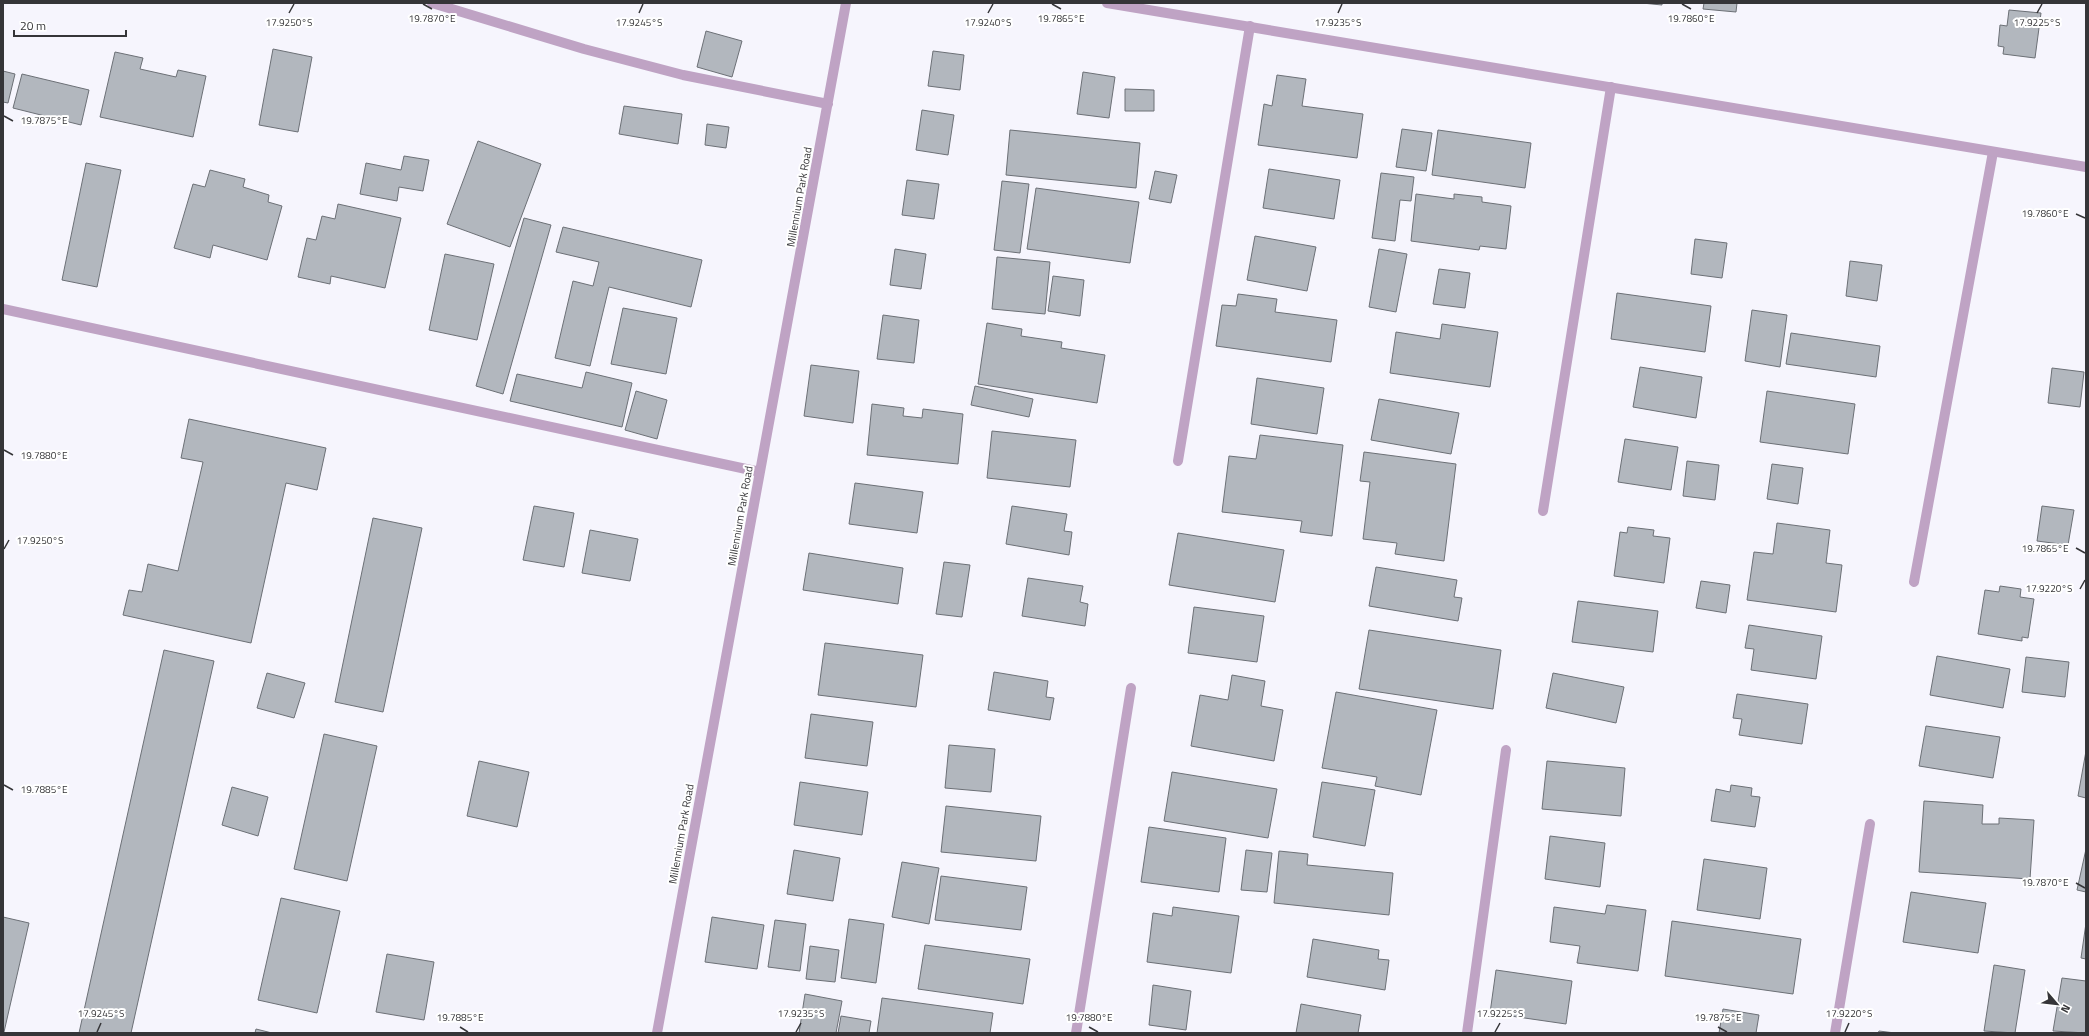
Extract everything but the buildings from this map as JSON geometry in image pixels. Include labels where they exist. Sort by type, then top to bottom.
[{"type":"street","points":[[432,3],[584,49],[683,75],[828,104]]},
{"type":"street","name":"Millennium Park Road","points":[[657,1033],[846,3]]},
{"type":"street","points":[[1107,3],[2086,167]]},
{"type":"street","points":[[1178,461],[1250,26]]},
{"type":"street","points":[[1544,511],[1611,87]]},
{"type":"street","points":[[1914,582],[1993,152]]},
{"type":"street","points":[[3,309],[760,472]]},
{"type":"street","points":[[1076,1033],[1131,688]]},
{"type":"street","points":[[1467,1033],[1506,750]]},
{"type":"street","points":[[1835,1033],[1870,824]]}]
